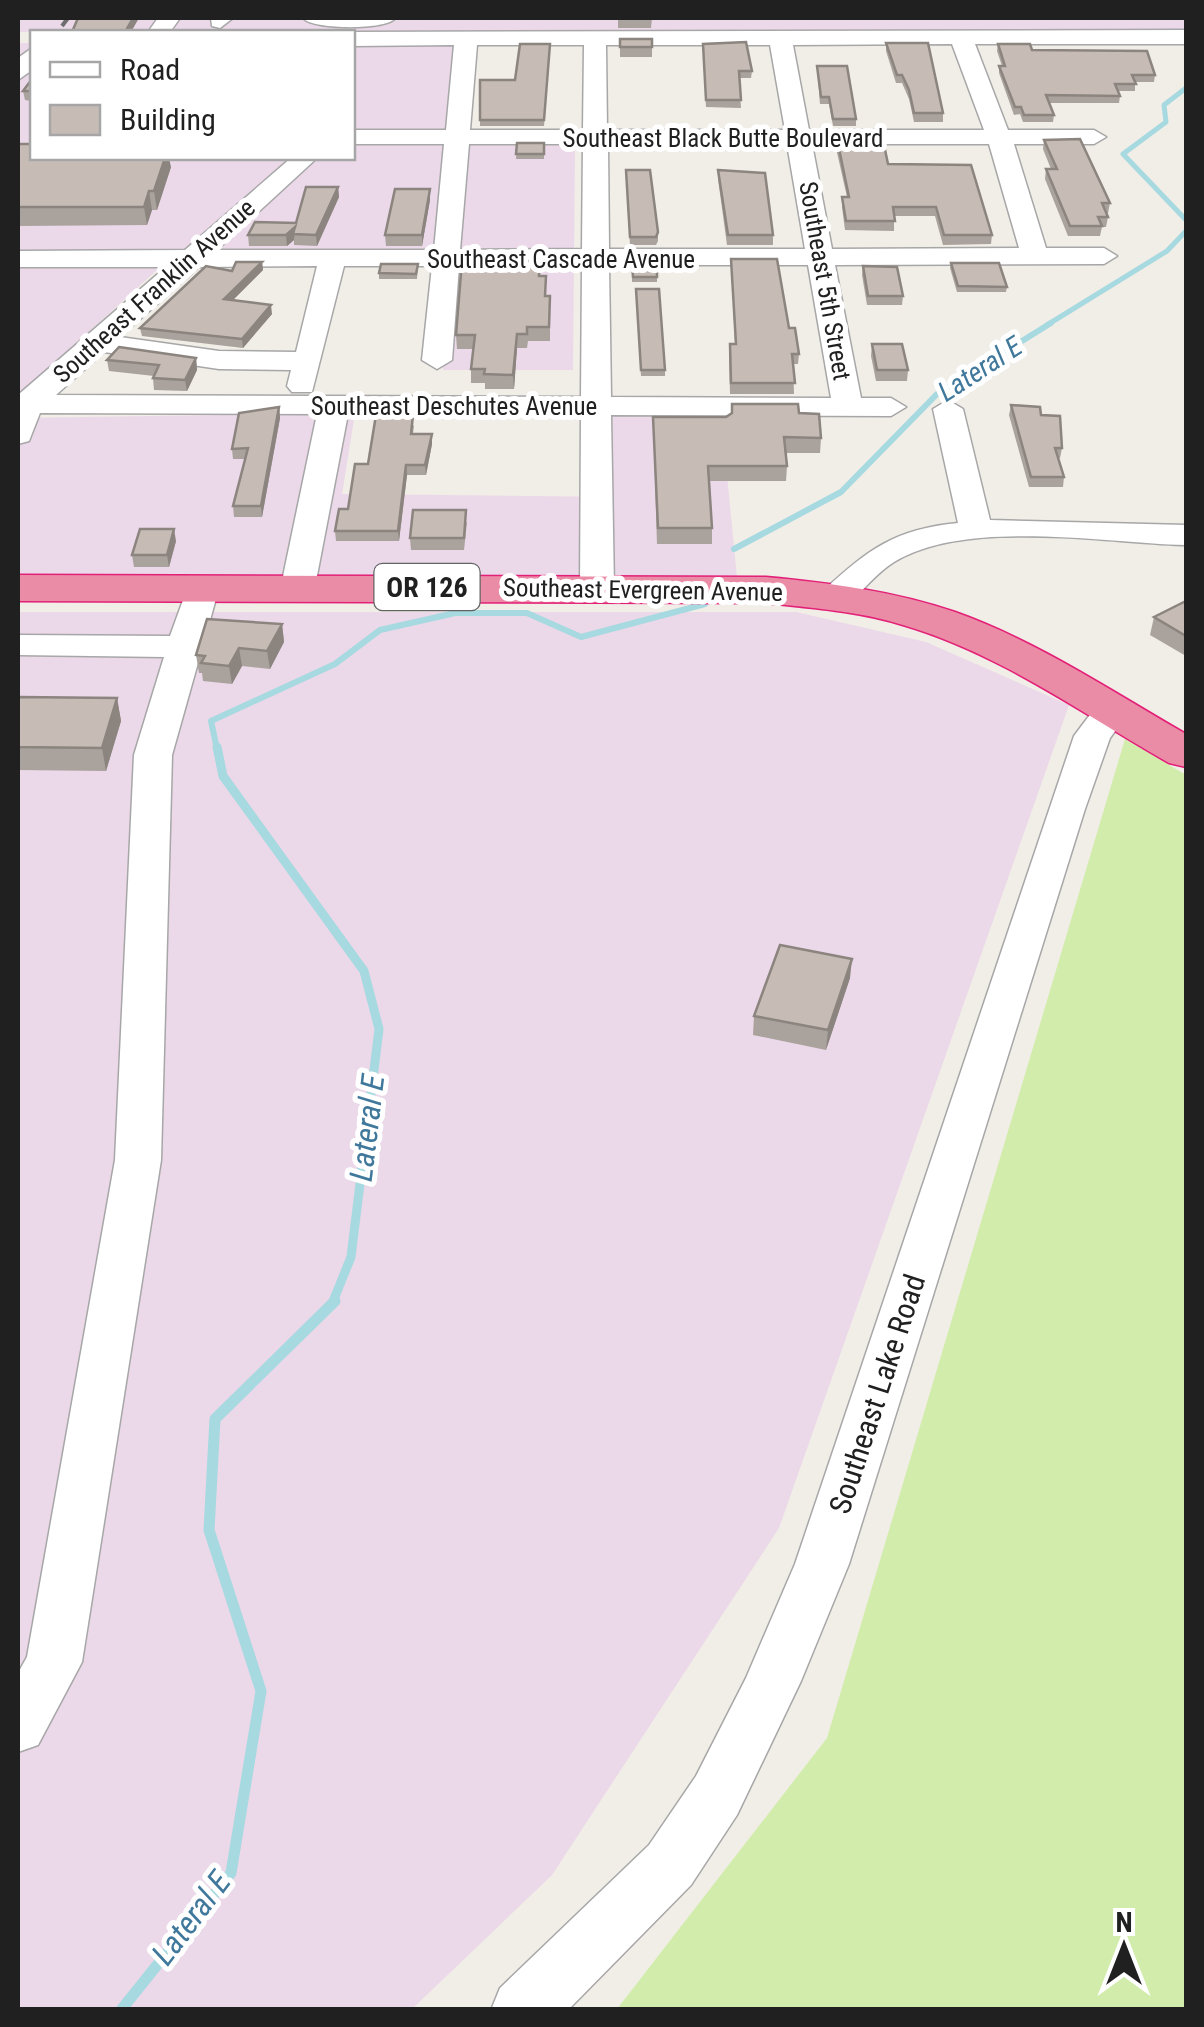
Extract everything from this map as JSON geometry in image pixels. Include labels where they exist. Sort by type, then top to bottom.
[{"type":"highway","name":"Southeast Evergreen Avenue","points":[[18,588],[766,590],[836,598]]},
{"type":"highway","name":"OR 126","points":[[836,598],[940,622],[989,642],[1186,753]]},
{"type":"street","points":[[316,19],[349,25],[481,29],[553,23],[595,38],[960,38],[1018,28],[1186,37]]},
{"type":"street","points":[[437,360],[456,138],[481,29]]},
{"type":"street","points":[[595,38],[597,588]]},
{"type":"street","name":"Southeast 5th Street","points":[[780,38],[848,407]]},
{"type":"street","points":[[960,38],[998,137],[1035,257]]},
{"type":"street","name":"Southeast Black Butte Boulevard","points":[[355,138],[1094,138]]},
{"type":"street","name":"Southeast Franklin Avenue","points":[[18,435],[23,404],[303,160]]},
{"type":"street","name":"Southeast Cascade Avenue","points":[[18,259],[1104,256]]},
{"type":"street","points":[[297,406],[332,260]]},
{"type":"street","points":[[97,342],[219,360],[308,361]]},
{"type":"street","name":"Southeast Deschutes Avenue","points":[[23,404],[891,407]]},
{"type":"street","points":[[298,586],[334,407]]},
{"type":"street","points":[[948,409],[976,531]]},
{"type":"street","points":[[836,598],[883,554],[920,538],[976,531],[1186,535]]},
{"type":"street","points":[[18,1726],[54,1662],[138,1160],[153,754],[202,588]]},
{"type":"street","points":[[18,645],[184,646]]},
{"type":"street","name":"Southeast Lake Road","points":[[522,2010],[669,1866],[722,1784],[776,1672],[822,1564],[1073,790],[1092,736],[1111,712]]},
{"type":"shaded area","points":[[18,18],[1186,18],[1186,30],[18,32]]},
{"type":"shaded area","points":[[355,42],[474,42],[463,145],[575,144],[573,370],[443,370],[455,251],[179,250],[18,396],[18,43],[30,43],[30,160],[355,160]]},
{"type":"shaded area","points":[[355,413],[342,494],[613,497],[612,414],[721,414],[737,578],[18,575],[18,418]]},
{"type":"shaded area","points":[[18,612],[796,612],[926,642],[1069,705],[779,1528],[552,1875],[412,2009],[18,2009]]},
{"type":"green space","points":[[1125,739],[1186,775],[1186,2009],[617,2009],[827,1738]]},
{"type":"building","points":[[78,18],[133,18],[126,30],[73,30]]},
{"type":"building","points":[[620,39],[652,39],[652,47],[620,47]]},
{"type":"building","points":[[746,42],[752,71],[739,71],[741,100],[706,100],[703,44]]},
{"type":"building","points":[[886,43],[928,43],[943,113],[914,113],[909,90],[902,75],[897,75]]},
{"type":"building","points":[[520,44],[550,44],[544,120],[480,120],[480,80],[515,80]]},
{"type":"building","points":[[998,44],[1030,44],[1032,50],[1147,51],[1155,75],[1132,75],[1136,84],[1115,84],[1120,96],[1046,95],[1054,115],[1024,115],[1021,107],[1015,107],[999,66],[1005,66]]},
{"type":"building","points":[[817,66],[847,66],[856,119],[833,119],[829,97],[821,97]]},
{"type":"building","points":[[837,139],[884,145],[888,164],[971,165],[992,235],[944,235],[936,207],[893,207],[895,221],[846,221],[842,197],[849,197]]},
{"type":"building","points":[[1080,139],[1110,203],[1102,203],[1108,217],[1098,217],[1102,226],[1070,226],[1046,169],[1057,169],[1044,140]]},
{"type":"building","points":[[517,143],[544,143],[544,154],[516,154]]},
{"type":"building","points":[[18,144],[30,144],[30,160],[164,160],[144,207],[18,207]]},
{"type":"building","points":[[626,170],[650,170],[656,237],[630,237]]},
{"type":"building","points":[[718,170],[765,173],[773,235],[728,235]]},
{"type":"building","points":[[306,187],[338,187],[316,235],[293,234],[295,227],[286,235],[248,235],[255,222],[296,223]]},
{"type":"building","points":[[395,189],[430,189],[422,235],[385,235]]},
{"type":"building","points":[[731,259],[777,259],[789,328],[795,328],[799,354],[792,354],[795,383],[731,383],[730,344],[736,344]]},
{"type":"building","points":[[462,261],[540,261],[539,276],[546,276],[545,296],[550,296],[549,327],[527,327],[527,334],[517,334],[513,375],[484,374],[485,369],[471,369],[475,335],[456,335]]},
{"type":"building","points":[[236,262],[262,262],[224,299],[271,305],[242,339],[140,328],[206,266],[232,271]]},
{"type":"building","points":[[632,263],[657,263],[657,277],[633,277]]},
{"type":"building","points":[[951,263],[999,263],[1007,287],[958,286]]},
{"type":"building","points":[[381,264],[418,264],[416,274],[379,273]]},
{"type":"building","points":[[863,266],[897,267],[903,296],[868,296]]},
{"type":"building","points":[[636,289],[659,289],[665,370],[641,370]]},
{"type":"building","points":[[872,344],[902,344],[908,370],[877,370]]},
{"type":"building","points":[[119,347],[196,358],[185,380],[153,378],[159,365],[107,360]]},
{"type":"building","points":[[732,404],[798,404],[799,413],[819,414],[821,438],[784,437],[787,466],[708,466],[712,528],[658,528],[653,417],[726,417],[732,413]]},
{"type":"building","points":[[1011,405],[1040,407],[1041,415],[1060,416],[1062,448],[1055,448],[1064,477],[1031,477]]},
{"type":"building","points":[[279,407],[261,506],[233,506],[248,448],[232,449],[239,413]]},
{"type":"building","points":[[376,415],[413,415],[411,434],[432,434],[425,465],[406,465],[398,531],[335,531],[339,509],[348,509],[355,464],[368,464]]},
{"type":"building","points":[[413,510],[466,510],[464,538],[410,538]]},
{"type":"building","points":[[140,529],[174,529],[167,555],[132,555]]},
{"type":"building","points":[[1186,601],[1186,636],[1154,617]]},
{"type":"building","points":[[207,619],[282,624],[267,651],[239,648],[229,666],[201,663],[205,656],[196,655]]},
{"type":"building","points":[[18,697],[117,698],[102,748],[18,747]]},
{"type":"building","points":[[780,945],[852,959],[828,1030],[754,1016]]},
{"type":"waterway","name":"Lateral E","points":[[1186,88],[1164,105],[1166,122],[1123,154],[1186,220]]},
{"type":"waterway","name":"Lateral E","points":[[1047,325],[1167,251],[1186,231]]},
{"type":"waterway","name":"Lateral E","points":[[734,549],[841,492],[937,394],[1051,323]]},
{"type":"waterway","name":"Lateral E","points":[[217,749],[211,721],[335,664],[380,630],[455,613],[527,613],[581,637],[705,604]]},
{"type":"waterway","name":"Lateral E","points":[[217,747],[223,776],[364,971],[379,1029],[351,1257],[332,1304]]},
{"type":"waterway","name":"Lateral E","points":[[332,1304],[335,1301]]},
{"type":"waterway","name":"Lateral E","points":[[121,2010],[231,1873],[261,1691],[209,1530],[215,1419],[332,1304]]},
{"type":"railway","points":[[62,26],[68,18]]}]
